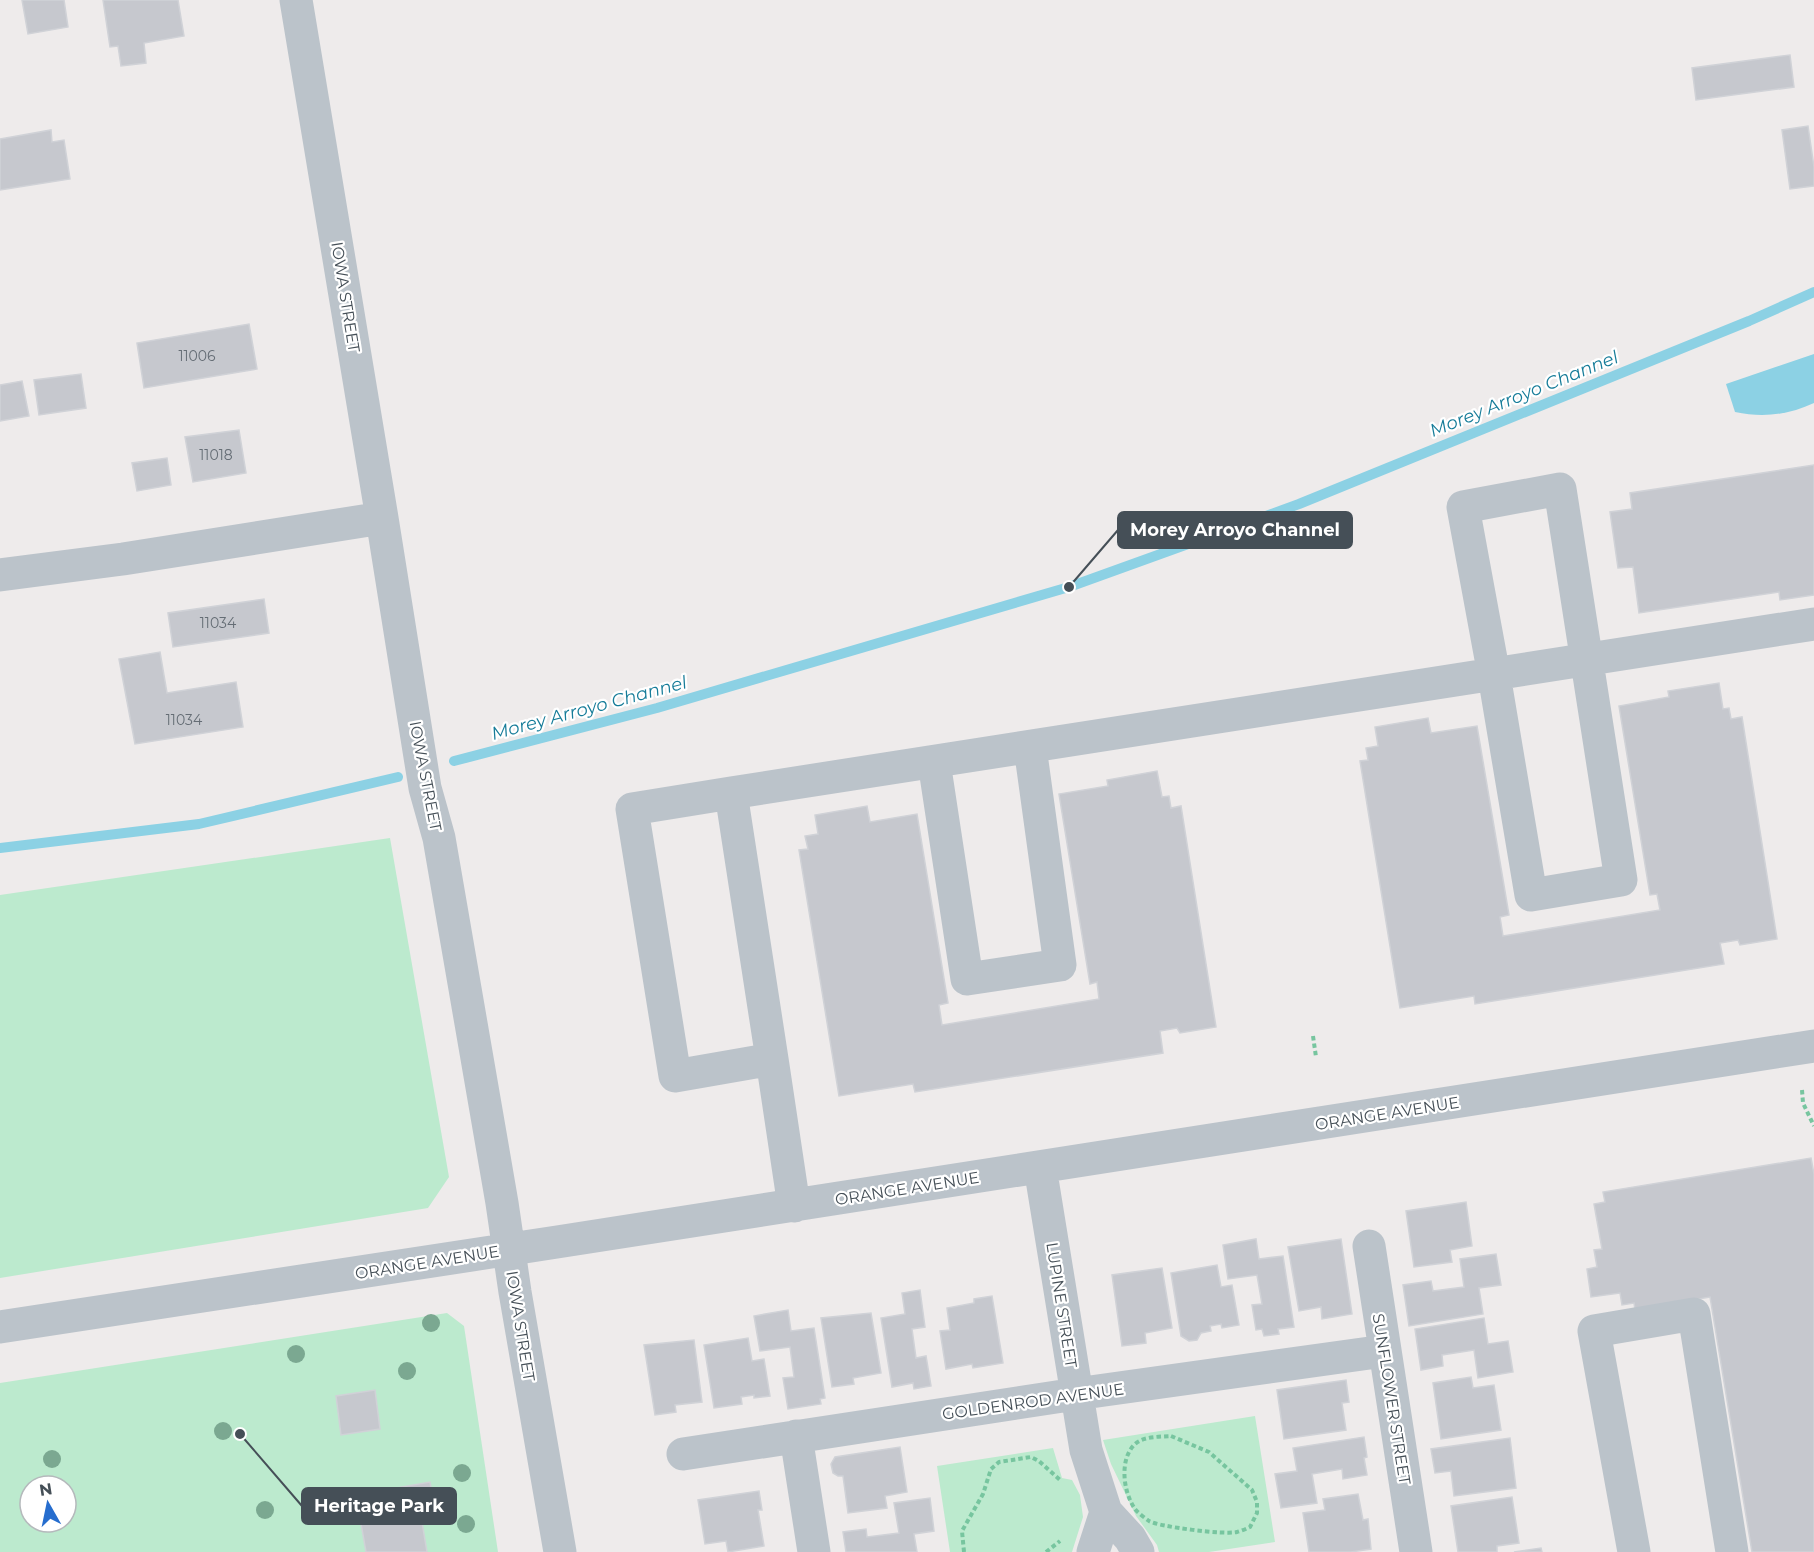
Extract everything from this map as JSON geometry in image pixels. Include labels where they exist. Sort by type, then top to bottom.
[{"type":"street","name":"IOWA STREET","points":[[296,0],[425,788],[438,838],[560,1552]]},
{"type":"street","points":[[1560,489],[1621,880],[1531,896],[1494,675],[1463,507],[1560,489]]},
{"type":"street","points":[[0,575],[123,559],[382,518]]},
{"type":"street","points":[[772,1059],[675,1076],[632,809],[1814,626]]},
{"type":"street","points":[[934,762],[968,979],[1060,965],[1030,747]]},
{"type":"street","points":[[731,794],[794,1206]]},
{"type":"street","name":"ORANGE AVENUE","points":[[0,1327],[794,1206],[1814,1046]]},
{"type":"street","name":"LUPINE STREET","points":[[1040,1167],[1086,1450],[1106,1512],[1130,1538],[1138,1552]]},
{"type":"street","name":"SUNFLOWER STREET","points":[[1369,1246],[1416,1552]]},
{"type":"street","points":[[1634,1552],[1594,1331],[1694,1314],[1732,1552]]},
{"type":"street","name":"GOLDENROD AVENUE","points":[[683,1454],[1076,1394],[1384,1351]]},
{"type":"street","points":[[796,1436],[814,1552]]},
{"type":"street","points":[[1079,1545],[1106,1512]]},
{"type":"path","points":[[1313,1036],[1316,1057]]},
{"type":"path","points":[[1803,1090],[1803,1103],[1814,1126]]},
{"type":"path","points":[[1171,1436],[1209,1452],[1252,1490],[1257,1502],[1257,1513],[1250,1527],[1235,1533],[1170,1527],[1150,1522],[1135,1510],[1127,1492],[1124,1471],[1127,1454],[1136,1443],[1144,1439],[1171,1436]]},
{"type":"path","points":[[964,1552],[962,1531],[983,1494],[991,1469],[999,1462],[1031,1457],[1039,1461],[1067,1486]]},
{"type":"path","points":[[1046,1552],[1079,1545]]},
{"type":"green space","points":[[390,838],[449,1177],[428,1208],[0,1278],[0,895]]},
{"type":"green space","points":[[447,1313],[464,1326],[498,1552],[0,1552],[0,1383]]},
{"type":"green space","points":[[1255,1416],[1275,1542],[1209,1552],[1159,1552],[1157,1545],[1136,1516],[1111,1464],[1103,1440]]},
{"type":"green space","points":[[1053,1448],[1062,1478],[1072,1480],[1080,1495],[1083,1517],[1072,1552],[950,1552],[937,1466]]},
{"type":"water","points":[[1814,354],[1814,403],[1775,414],[1756,415],[1735,412],[1726,384]]},
{"type":"building","points":[[22,0],[64,0],[68,27],[28,34]]},
{"type":"building","points":[[103,0],[178,0],[184,36],[144,43],[146,63],[121,66],[118,46],[110,47]]},
{"type":"building","points":[[1790,55],[1794,87],[1696,100],[1692,68]]},
{"type":"building","points":[[1808,126],[1814,167],[1814,186],[1790,189],[1782,130]]},
{"type":"building","points":[[51,130],[52,142],[64,140],[70,179],[0,190],[0,139]]},
{"type":"building","points":[[249,324],[257,369],[144,388],[137,343]]},
{"type":"building","points":[[81,374],[86,408],[39,415],[34,380]]},
{"type":"building","points":[[22,381],[29,416],[0,421],[0,385]]},
{"type":"building","points":[[239,430],[246,473],[193,482],[185,437]]},
{"type":"building","points":[[167,458],[171,485],[137,491],[132,463]]},
{"type":"building","points":[[1814,465],[1814,595],[1780,600],[1779,592],[1639,613],[1633,567],[1618,568],[1610,512],[1632,509],[1630,493]]},
{"type":"building","points":[[264,599],[269,633],[173,647],[168,613]]},
{"type":"building","points":[[160,652],[167,693],[236,682],[243,727],[135,744],[119,659]]},
{"type":"building","points":[[1719,683],[1723,709],[1729,708],[1731,719],[1742,717],[1777,939],[1740,945],[1738,940],[1720,943],[1724,964],[1475,1004],[1474,996],[1400,1008],[1360,761],[1368,760],[1366,748],[1378,746],[1375,727],[1428,718],[1431,733],[1477,726],[1509,915],[1500,917],[1503,936],[1660,910],[1657,894],[1650,895],[1619,706],[1669,697],[1668,691]]},
{"type":"building","points":[[1157,771],[1162,797],[1169,796],[1171,808],[1181,806],[1216,1027],[1180,1033],[1177,1028],[1160,1031],[1163,1053],[915,1092],[913,1084],[839,1096],[799,850],[808,849],[805,836],[818,834],[815,815],[867,806],[870,822],[917,814],[948,1003],[939,1005],[942,1025],[1099,999],[1097,982],[1090,984],[1059,794],[1108,786],[1107,780]]},
{"type":"building","points":[[1811,1158],[1814,1174],[1814,1552],[1752,1552],[1710,1297],[1635,1310],[1634,1303],[1622,1305],[1620,1293],[1591,1297],[1587,1269],[1597,1267],[1594,1250],[1602,1249],[1594,1204],[1605,1202],[1603,1192]]},
{"type":"building","points":[[1466,1202],[1472,1246],[1450,1250],[1452,1262],[1414,1267],[1406,1211]]},
{"type":"building","points":[[1256,1239],[1259,1259],[1283,1256],[1294,1327],[1278,1329],[1279,1334],[1264,1336],[1262,1329],[1256,1330],[1252,1305],[1262,1304],[1257,1275],[1228,1279],[1223,1245]]},
{"type":"building","points":[[1341,1239],[1352,1314],[1322,1319],[1321,1307],[1299,1311],[1288,1247]]},
{"type":"building","points":[[1496,1254],[1501,1285],[1479,1288],[1483,1314],[1409,1326],[1403,1285],[1431,1281],[1433,1291],[1464,1287],[1460,1259]]},
{"type":"building","points":[[1217,1265],[1221,1287],[1232,1285],[1239,1325],[1222,1328],[1221,1324],[1210,1326],[1211,1331],[1201,1333],[1197,1340],[1189,1341],[1181,1336],[1171,1273]]},
{"type":"building","points":[[1162,1268],[1172,1328],[1145,1333],[1146,1343],[1122,1346],[1112,1275]]},
{"type":"building","points":[[920,1290],[925,1327],[912,1329],[916,1358],[926,1356],[931,1386],[914,1389],[913,1383],[892,1387],[881,1318],[905,1314],[902,1293]]},
{"type":"building","points":[[992,1296],[1003,1363],[973,1368],[972,1364],[946,1369],[940,1331],[950,1330],[947,1308],[974,1303],[974,1299]]},
{"type":"building","points":[[788,1310],[791,1331],[814,1328],[825,1398],[820,1399],[821,1404],[788,1409],[783,1378],[794,1377],[790,1347],[760,1351],[754,1316]]},
{"type":"building","points":[[871,1313],[881,1373],[853,1378],[854,1384],[832,1387],[821,1318]]},
{"type":"building","points":[[1484,1318],[1488,1344],[1508,1341],[1513,1372],[1478,1378],[1474,1350],[1442,1355],[1443,1366],[1421,1370],[1415,1329]]},
{"type":"building","points":[[748,1338],[752,1361],[764,1359],[770,1396],[741,1397],[742,1404],[714,1408],[704,1345]]},
{"type":"building","points":[[694,1340],[702,1402],[675,1405],[676,1412],[655,1415],[644,1345]]},
{"type":"building","points":[[1471,1377],[1473,1388],[1494,1385],[1501,1430],[1441,1439],[1433,1383]]},
{"type":"building","points":[[1346,1380],[1349,1402],[1342,1403],[1346,1430],[1284,1439],[1277,1390]]},
{"type":"building","points":[[375,1390],[380,1429],[341,1435],[336,1396]]},
{"type":"building","points":[[1364,1437],[1367,1475],[1343,1479],[1342,1469],[1312,1474],[1317,1503],[1281,1508],[1275,1474],[1297,1471],[1293,1448]]},
{"type":"building","points":[[1510,1438],[1516,1488],[1454,1496],[1451,1471],[1435,1473],[1431,1449]]},
{"type":"building","points":[[900,1447],[907,1492],[885,1496],[887,1508],[848,1513],[843,1476],[833,1473],[831,1464],[835,1457]]},
{"type":"building","points":[[430,1482],[435,1508],[420,1510],[427,1552],[366,1552],[356,1495]]},
{"type":"building","points":[[759,1491],[762,1510],[758,1510],[764,1546],[728,1552],[726,1541],[705,1544],[698,1500]]},
{"type":"building","points":[[1358,1494],[1363,1520],[1368,1519],[1371,1549],[1351,1552],[1309,1552],[1303,1513],[1325,1510],[1323,1499]]},
{"type":"building","points":[[1512,1497],[1519,1543],[1497,1546],[1497,1552],[1458,1552],[1451,1506]]},
{"type":"building","points":[[930,1498],[934,1531],[914,1534],[917,1552],[846,1552],[843,1532],[866,1529],[867,1537],[899,1533],[894,1503]]},
{"type":"building","points":[[1541,1548],[1542,1552],[1514,1552]]},
{"type":"waterway","name":"Morey Arroyo Channel","points":[[454,761],[657,708],[1069,587],[1299,504],[1749,321],[1814,292]]},
{"type":"waterway","name":"Morey Arroyo Channel","points":[[0,848],[199,824],[398,777]]},
{"type":"place","name":"Morey Arroyo Channel","points":[[1069,587]]},
{"type":"place","name":"Heritage Park","points":[[240,1434]]}]
